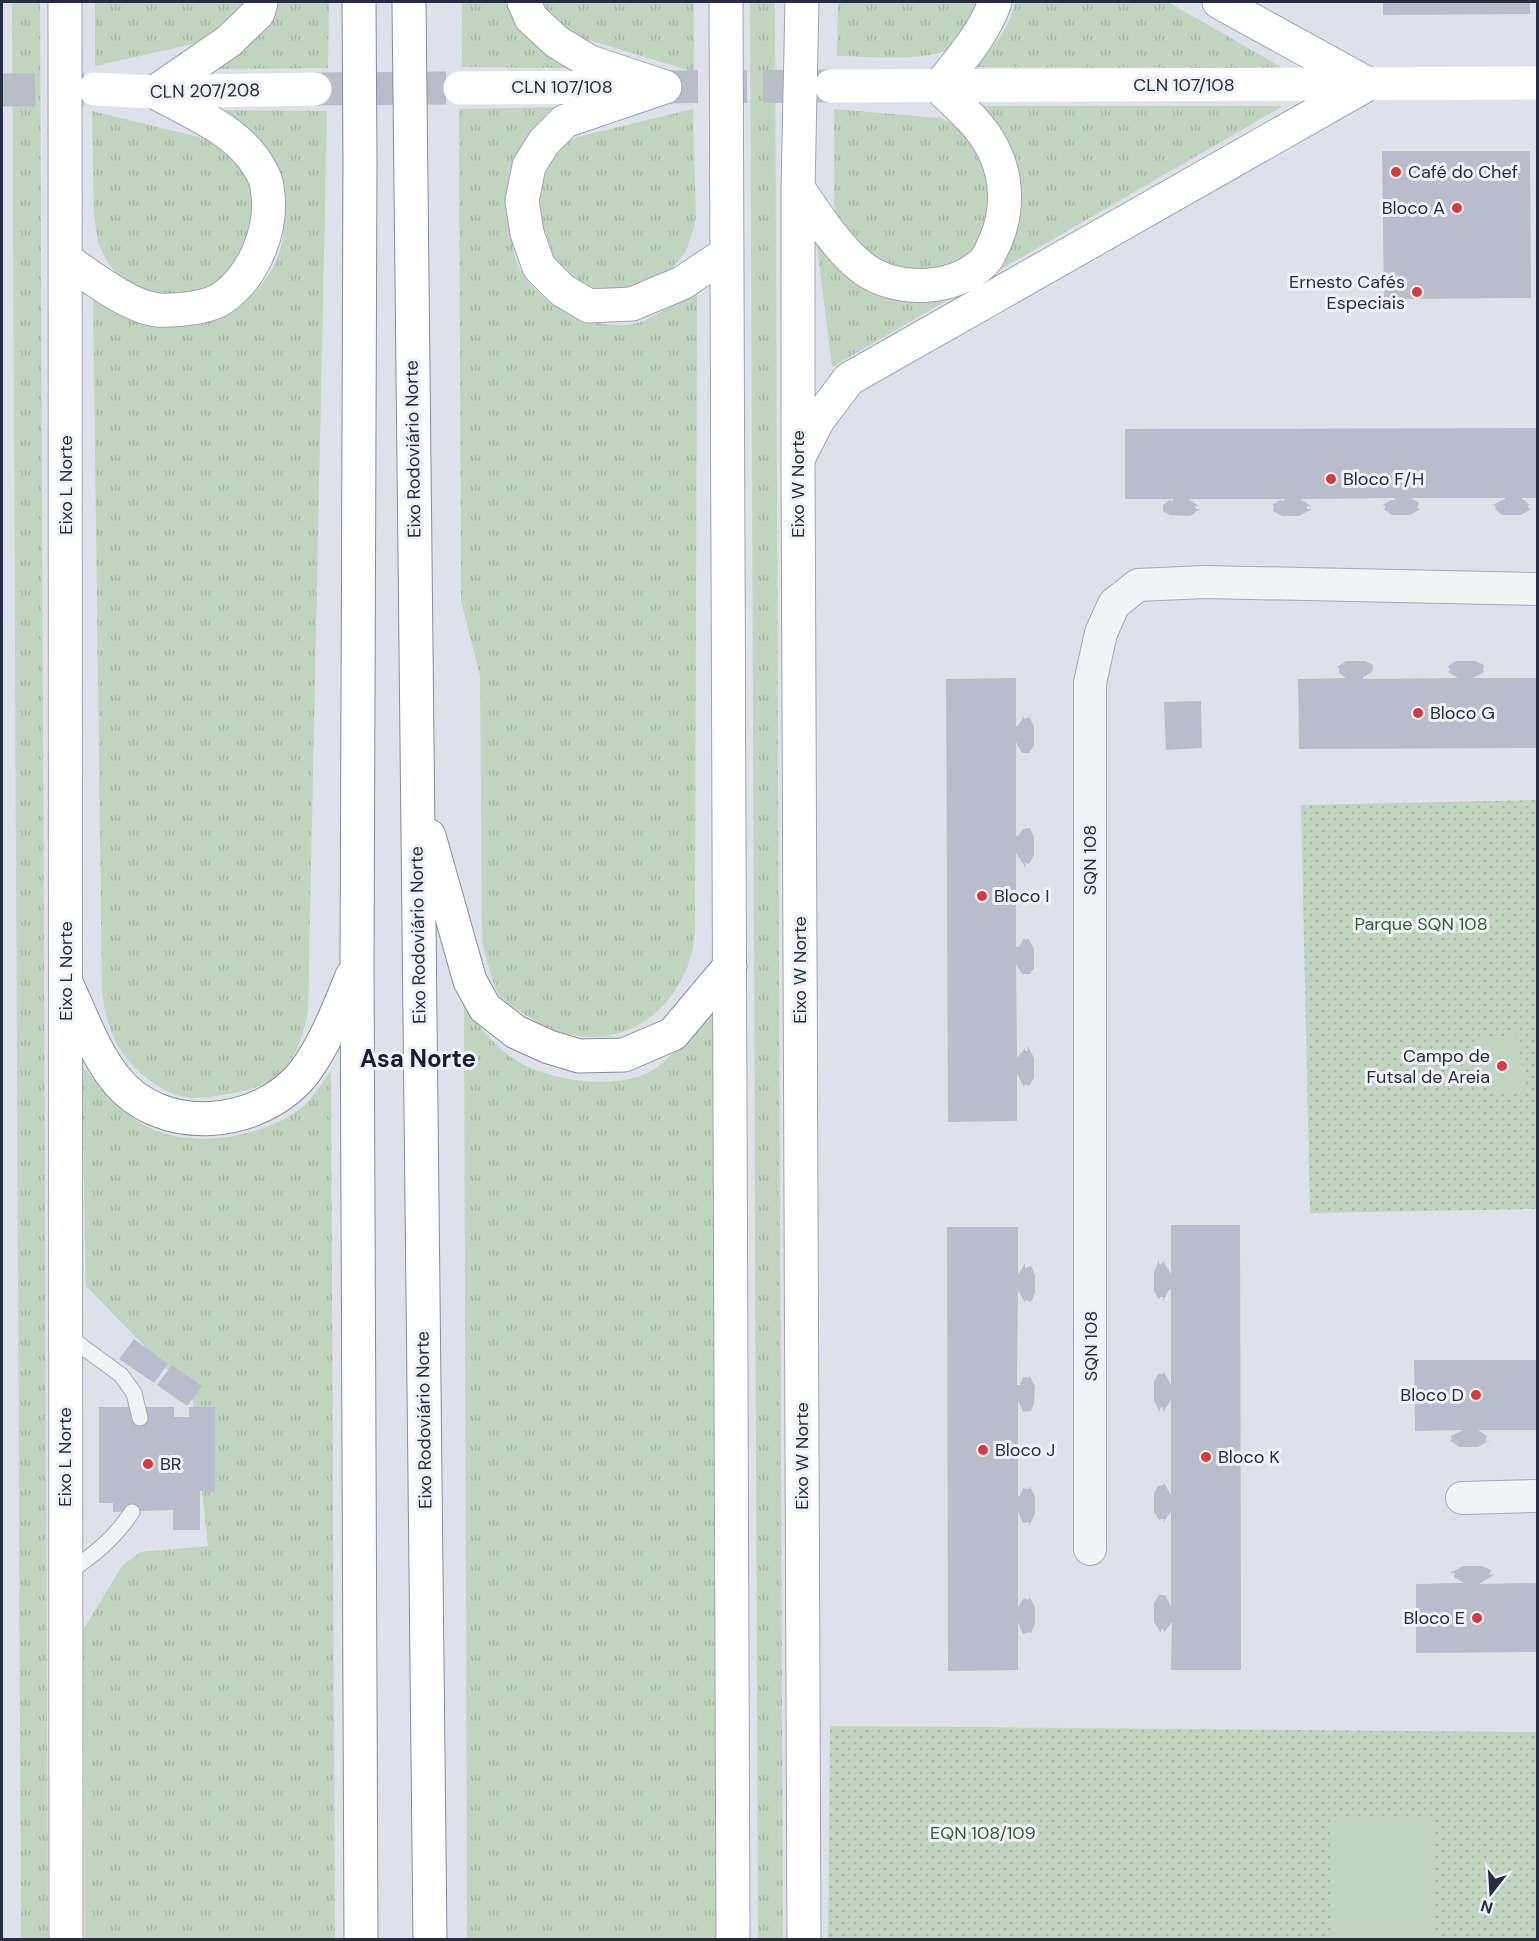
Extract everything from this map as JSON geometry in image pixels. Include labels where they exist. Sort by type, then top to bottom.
[{"type":"main road","name":"Eixo L Norte","points":[[65,2],[66,1940]]},
{"type":"main road","points":[[66,260],[124,298],[155,310],[188,310],[223,298],[250,270],[267,228],[267,185],[253,159],[234,138],[155,92],[229,41],[258,13],[261,2]]},
{"type":"main road","points":[[358,2],[360,184],[357,966],[361,1940]]},
{"type":"main road","name":"Eixo Rodoviário Norte","points":[[409,2],[430,1940]]},
{"type":"main road","points":[[524,2],[531,18],[557,42],[590,62],[665,87]]},
{"type":"main road","points":[[726,2],[733,1940]]},
{"type":"main road","name":"Eixo W Norte","points":[[802,2],[798,188],[798,460],[804,1940]]},
{"type":"main road","points":[[798,188],[823,224],[849,254],[862,268],[876,277],[892,283],[913,286],[945,282],[964,275],[985,262],[1002,227],[1005,205],[1003,180],[994,150],[985,135],[939,87],[978,37],[990,17],[995,2]]},
{"type":"main road","points":[[1219,2],[1368,84]]},
{"type":"main road","name":"CLN 107/108","points":[[831,86],[1538,83]]},
{"type":"main road","points":[[798,460],[818,420],[849,379],[1368,84]]},
{"type":"main road","points":[[665,87],[566,121],[544,142],[529,166],[522,201],[527,233],[539,267],[562,290],[589,306],[632,304],[682,283],[727,253]]},
{"type":"main road","name":"CLN 107/108","points":[[460,88],[665,87]]},
{"type":"main road","name":"CLN 207/208","points":[[95,89],[155,92],[315,89]]},
{"type":"main road","points":[[417,795],[470,981],[485,1008],[516,1032],[549,1047],[579,1056],[624,1055],[673,1034],[730,966]]},
{"type":"main road","points":[[66,983],[101,1056],[114,1077],[126,1090],[163,1113],[188,1119],[211,1120],[254,1109],[285,1092],[305,1071],[326,1036],[357,966]]},
{"type":"street","name":"SQN 108","points":[[1090,1549],[1090,683],[1101,633],[1114,604],[1138,585],[1205,582],[1538,589]]},
{"type":"street","points":[[1462,1498],[1538,1496]]},
{"type":"lane","points":[[65,1334],[122,1375],[134,1394],[140,1418]]},
{"type":"lane","points":[[65,1575],[100,1551],[132,1512]]},
{"type":"green space","points":[[12,2],[40,2],[48,1940],[21,1939]]},
{"type":"green space","points":[[95,2],[246,2],[243,10],[202,42],[95,66]]},
{"type":"green space","points":[[279,2],[329,2],[328,68],[213,69],[252,42],[266,25]]},
{"type":"green space","points":[[462,2],[509,2],[570,68],[462,67]]},
{"type":"green space","points":[[539,2],[694,2],[694,72],[579,37],[556,23]]},
{"type":"green space","points":[[750,2],[775,2],[783,1940],[758,1939]]},
{"type":"green space","points":[[838,2],[986,2],[966,33],[953,47],[929,55],[897,58],[837,56]]},
{"type":"green space","points":[[1015,2],[1168,2],[1283,68],[972,67],[999,38],[1009,21]]},
{"type":"green space","points":[[972,106],[1283,106],[832,367],[816,239],[823,250],[847,275],[890,295],[1010,244]]},
{"type":"green space","points":[[570,107],[514,234],[516,258],[525,277],[539,293],[556,306],[598,323],[619,325],[645,321],[697,288],[695,933],[689,962],[677,988],[660,1009],[639,1025],[614,1034],[588,1037],[560,1032],[515,1008],[499,995],[489,969],[482,942],[480,676],[461,601],[459,109]]},
{"type":"green space","points":[[693,109],[696,216],[685,253],[673,267],[651,284],[603,293],[570,281],[556,269],[533,225],[544,172],[555,154],[566,143],[577,137]]},
{"type":"green space","points":[[834,109],[940,118],[955,125],[980,152],[992,199],[982,239],[959,267],[908,275],[877,263],[837,221],[834,204]]},
{"type":"green space","points":[[213,110],[327,111],[308,1010],[298,1046],[283,1070],[272,1080],[242,1092],[195,1098],[176,1095],[162,1088],[129,1062],[111,1032],[102,994],[93,292],[167,324],[190,325],[206,322],[236,308],[261,285],[270,272],[281,246],[284,212]]},
{"type":"green space","points":[[92,111],[199,137],[222,147],[247,175],[256,197],[243,261],[211,288],[162,296],[125,282],[105,258],[98,242],[94,215]]},
{"type":"green space","name":"Parque SQN 108","points":[[1537,800],[1537,1209],[1310,1213],[1301,805]]},
{"type":"green space","points":[[464,1006],[497,1046],[525,1065],[562,1078],[604,1082],[641,1076],[656,1068],[679,1047],[713,1007],[720,1939],[467,1939]]},
{"type":"green space","name":"Campo de Futsal de Areia","points":[[1516,1034],[1527,1092],[1489,1094],[1476,1040]]},
{"type":"green space","points":[[82,1066],[121,1108],[150,1128],[168,1135],[209,1139],[252,1131],[291,1115],[306,1104],[331,1071],[335,1939],[85,1939],[83,1630],[122,1566],[140,1552],[208,1546],[192,1395],[86,1286]]},
{"type":"green space","name":"EQN 108/109","points":[[830,1726],[1537,1732],[1537,1939],[828,1940]]},
{"type":"green space","points":[[1433,1817],[1435,1939],[1332,1939],[1330,1818]]},
{"type":"building","points":[[1383,2],[1530,2],[1530,14],[1383,15]]},
{"type":"building","name":"Bloco A","points":[[1382,151],[1530,151],[1531,298],[1384,299]]},
{"type":"building","name":"Bloco F/H","points":[[1538,428],[1538,498],[1521,498],[1529,504],[1528,508],[1531,509],[1521,515],[1502,515],[1496,510],[1495,505],[1490,506],[1505,498],[1411,498],[1419,503],[1417,508],[1420,509],[1410,515],[1392,515],[1383,509],[1385,505],[1381,506],[1395,498],[1300,499],[1312,507],[1307,506],[1307,509],[1312,509],[1299,516],[1282,516],[1273,511],[1274,506],[1272,505],[1284,499],[1189,499],[1199,506],[1195,506],[1196,509],[1200,509],[1190,516],[1170,515],[1163,511],[1163,505],[1173,499],[1125,499],[1125,429]]},
{"type":"building","name":"Bloco G","points":[[1346,661],[1365,661],[1373,665],[1372,672],[1363,679],[1458,678],[1448,672],[1450,670],[1448,666],[1456,661],[1475,661],[1484,665],[1484,672],[1473,678],[1538,678],[1538,748],[1299,749],[1298,679],[1346,678],[1339,673],[1337,667]]},
{"type":"building","name":"Bloco I","points":[[1016,678],[1016,726],[1024,716],[1024,719],[1029,717],[1034,726],[1034,746],[1029,753],[1022,753],[1016,742],[1016,836],[1023,829],[1030,828],[1034,837],[1034,855],[1029,864],[1025,863],[1026,868],[1016,853],[1016,947],[1019,947],[1023,939],[1028,938],[1034,948],[1034,968],[1030,974],[1022,974],[1016,964],[1017,1058],[1025,1048],[1025,1051],[1028,1051],[1027,1045],[1034,1058],[1034,1078],[1029,1086],[1025,1084],[1024,1087],[1017,1074],[1017,1121],[948,1122],[946,679]]},
{"type":"building","points":[[1201,701],[1202,748],[1166,750],[1164,702]]},
{"type":"building","name":"Bloco K","points":[[1171,1225],[1240,1225],[1241,1670],[1171,1670],[1172,1622],[1164,1632],[1161,1629],[1161,1633],[1154,1622],[1154,1603],[1159,1595],[1165,1595],[1171,1606],[1171,1511],[1163,1523],[1164,1519],[1160,1521],[1154,1512],[1154,1493],[1158,1486],[1164,1483],[1171,1495],[1171,1400],[1163,1412],[1163,1407],[1160,1408],[1160,1412],[1154,1401],[1154,1382],[1158,1374],[1164,1372],[1171,1385],[1171,1290],[1163,1302],[1163,1297],[1159,1300],[1154,1291],[1154,1272],[1159,1260],[1159,1264],[1163,1261],[1171,1274]]},
{"type":"building","name":"Bloco J","points":[[947,1227],[1018,1227],[1018,1275],[1025,1263],[1025,1268],[1031,1266],[1035,1275],[1035,1293],[1031,1302],[1025,1300],[1025,1303],[1018,1290],[1017,1385],[1020,1385],[1023,1377],[1029,1378],[1029,1375],[1035,1386],[1031,1411],[1023,1412],[1018,1401],[1018,1496],[1023,1488],[1029,1489],[1030,1486],[1035,1497],[1035,1514],[1029,1526],[1029,1522],[1023,1523],[1018,1512],[1018,1607],[1024,1598],[1029,1600],[1029,1596],[1035,1607],[1035,1624],[1031,1633],[1023,1634],[1018,1622],[1018,1670],[948,1671]]},
{"type":"building","points":[[134,1339],[168,1364],[154,1383],[119,1359]]},
{"type":"building","name":"Bloco D","points":[[1414,1360],[1538,1360],[1538,1430],[1478,1430],[1487,1436],[1485,1441],[1490,1440],[1478,1447],[1460,1447],[1450,1441],[1451,1436],[1463,1430],[1415,1431]]},
{"type":"building","points":[[172,1365],[202,1386],[187,1406],[157,1385]]},
{"type":"building","points":[[99,1407],[174,1407],[174,1417],[189,1417],[189,1407],[215,1407],[215,1492],[200,1491],[200,1530],[173,1530],[173,1510],[113,1512],[113,1503],[99,1503]]},
{"type":"building","name":"Bloco E","points":[[1463,1566],[1482,1566],[1491,1570],[1489,1575],[1495,1574],[1479,1584],[1538,1583],[1538,1652],[1416,1653],[1416,1584],[1464,1583],[1454,1577],[1455,1573],[1450,1573]]},
{"type":"tunnel","points":[[665,87],[829,86]]},
{"type":"tunnel","points":[[315,89],[460,88]]},
{"type":"tunnel","points":[[2,90],[93,89]]},
{"type":"place","name":"Café do Chef","points":[[1396,172]]},
{"type":"place","name":"Bloco A","points":[[1457,208]]},
{"type":"place","name":"Ernesto Cafés Especiais","points":[[1417,292]]},
{"type":"place","name":"Bloco F/H","points":[[1331,479]]},
{"type":"place","name":"Bloco G","points":[[1418,713]]},
{"type":"place","name":"Bloco I","points":[[982,896]]},
{"type":"place","name":"Campo de Futsal de Areia","points":[[1502,1066]]},
{"type":"place","name":"Bloco D","points":[[1476,1395]]},
{"type":"place","name":"Bloco J","points":[[983,1450]]},
{"type":"place","name":"Bloco K","points":[[1206,1457]]},
{"type":"place","name":"BR","points":[[148,1464]]},
{"type":"place","name":"Bloco E","points":[[1477,1618]]},
{"type":"district","name":"Asa Norte","points":[[418,1058]]}]
